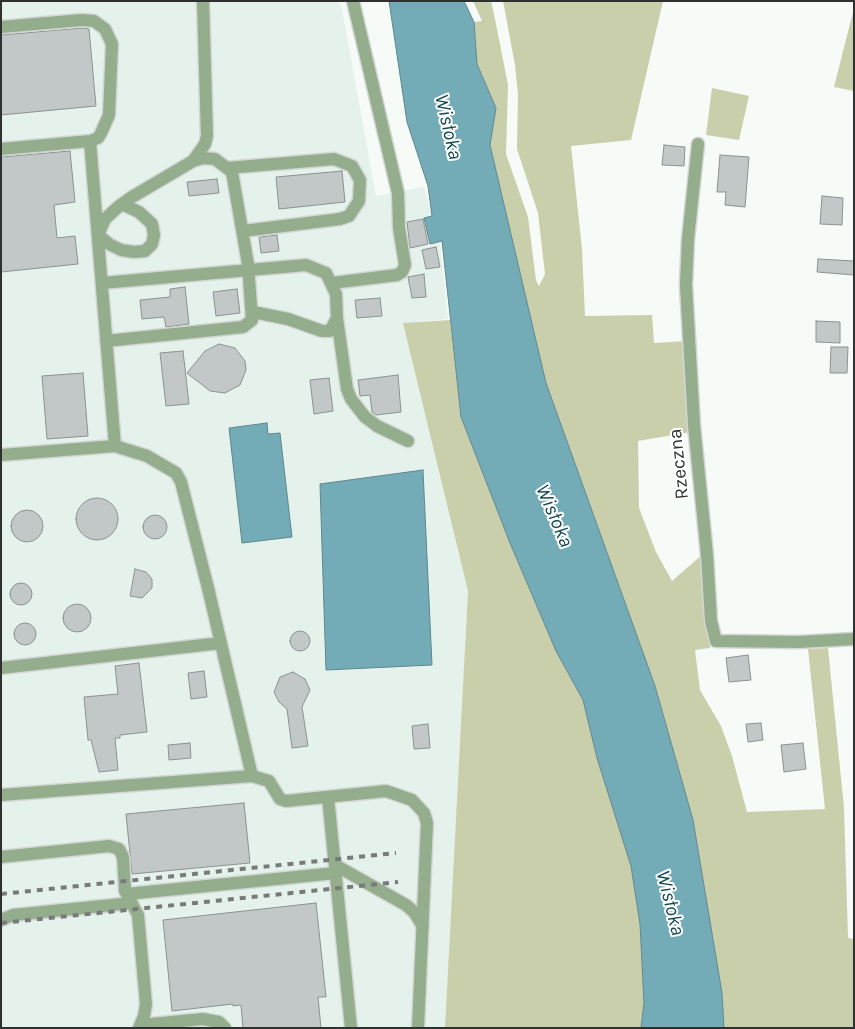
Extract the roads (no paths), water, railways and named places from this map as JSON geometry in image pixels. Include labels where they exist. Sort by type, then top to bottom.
[{"type":"street","points":[[193,161],[205,144],[207,136],[203,1]]},
{"type":"street","points":[[332,283],[397,275],[402,272],[405,265],[399,228],[398,193],[353,1]]},
{"type":"street","points":[[1,27],[82,20],[94,21],[105,29],[112,44],[109,115],[98,138],[90,141],[1,149]]},
{"type":"street","points":[[90,141],[115,446]]},
{"type":"street","name":"Rzeczna","points":[[698,144],[688,239],[686,285],[694,425],[707,555],[711,621],[716,641],[799,642],[854,639]]},
{"type":"street","points":[[98,235],[105,219],[122,204],[193,161],[203,158],[216,159],[227,168],[234,180],[253,312],[252,320],[243,327],[106,341]]},
{"type":"street","points":[[227,168],[334,158],[352,166],[360,180],[360,201],[349,216],[340,219],[242,231]]},
{"type":"street","points":[[98,235],[109,244],[122,250],[145,250],[152,244],[154,235],[152,224],[139,212],[122,204]]},
{"type":"street","points":[[102,283],[248,268],[306,265],[326,273],[336,294],[337,318],[347,389],[351,399],[365,417],[377,426],[408,441]]},
{"type":"street","points":[[253,312],[288,319],[322,331],[330,331],[337,318]]},
{"type":"street","points":[[1,455],[115,446],[158,461],[172,469],[179,477],[252,776]]},
{"type":"street","points":[[1,668],[221,643]]},
{"type":"street","points":[[1,795],[252,776],[269,781],[276,794],[286,801],[386,792],[404,796],[419,805],[427,823],[418,1028]]},
{"type":"street","points":[[328,798],[351,1028]]},
{"type":"street","points":[[1,857],[114,846],[119,849],[123,857],[129,898],[138,915],[146,1004],[140,1026],[203,1019],[219,1022],[224,1028]]},
{"type":"street","points":[[1,920],[13,915],[335,869],[400,900],[414,912],[422,925]]},
{"type":"water","name":"Wisłoka","points":[[389,1],[464,1],[474,22],[477,64],[496,108],[490,145],[546,383],[655,686],[693,820],[722,993],[724,1028],[641,1028],[644,1003],[640,924],[631,866],[597,758],[583,700],[556,651],[510,543],[461,417],[442,241],[430,244],[424,218],[432,216],[428,186],[407,122]]},
{"type":"water","points":[[267,423],[268,434],[280,433],[292,537],[242,543],[229,428]]},
{"type":"water","points":[[423,470],[432,665],[326,670],[320,484]]},
{"type":"railway","points":[[1,894],[396,853]]},
{"type":"railway","points":[[1,923],[398,882]]}]
